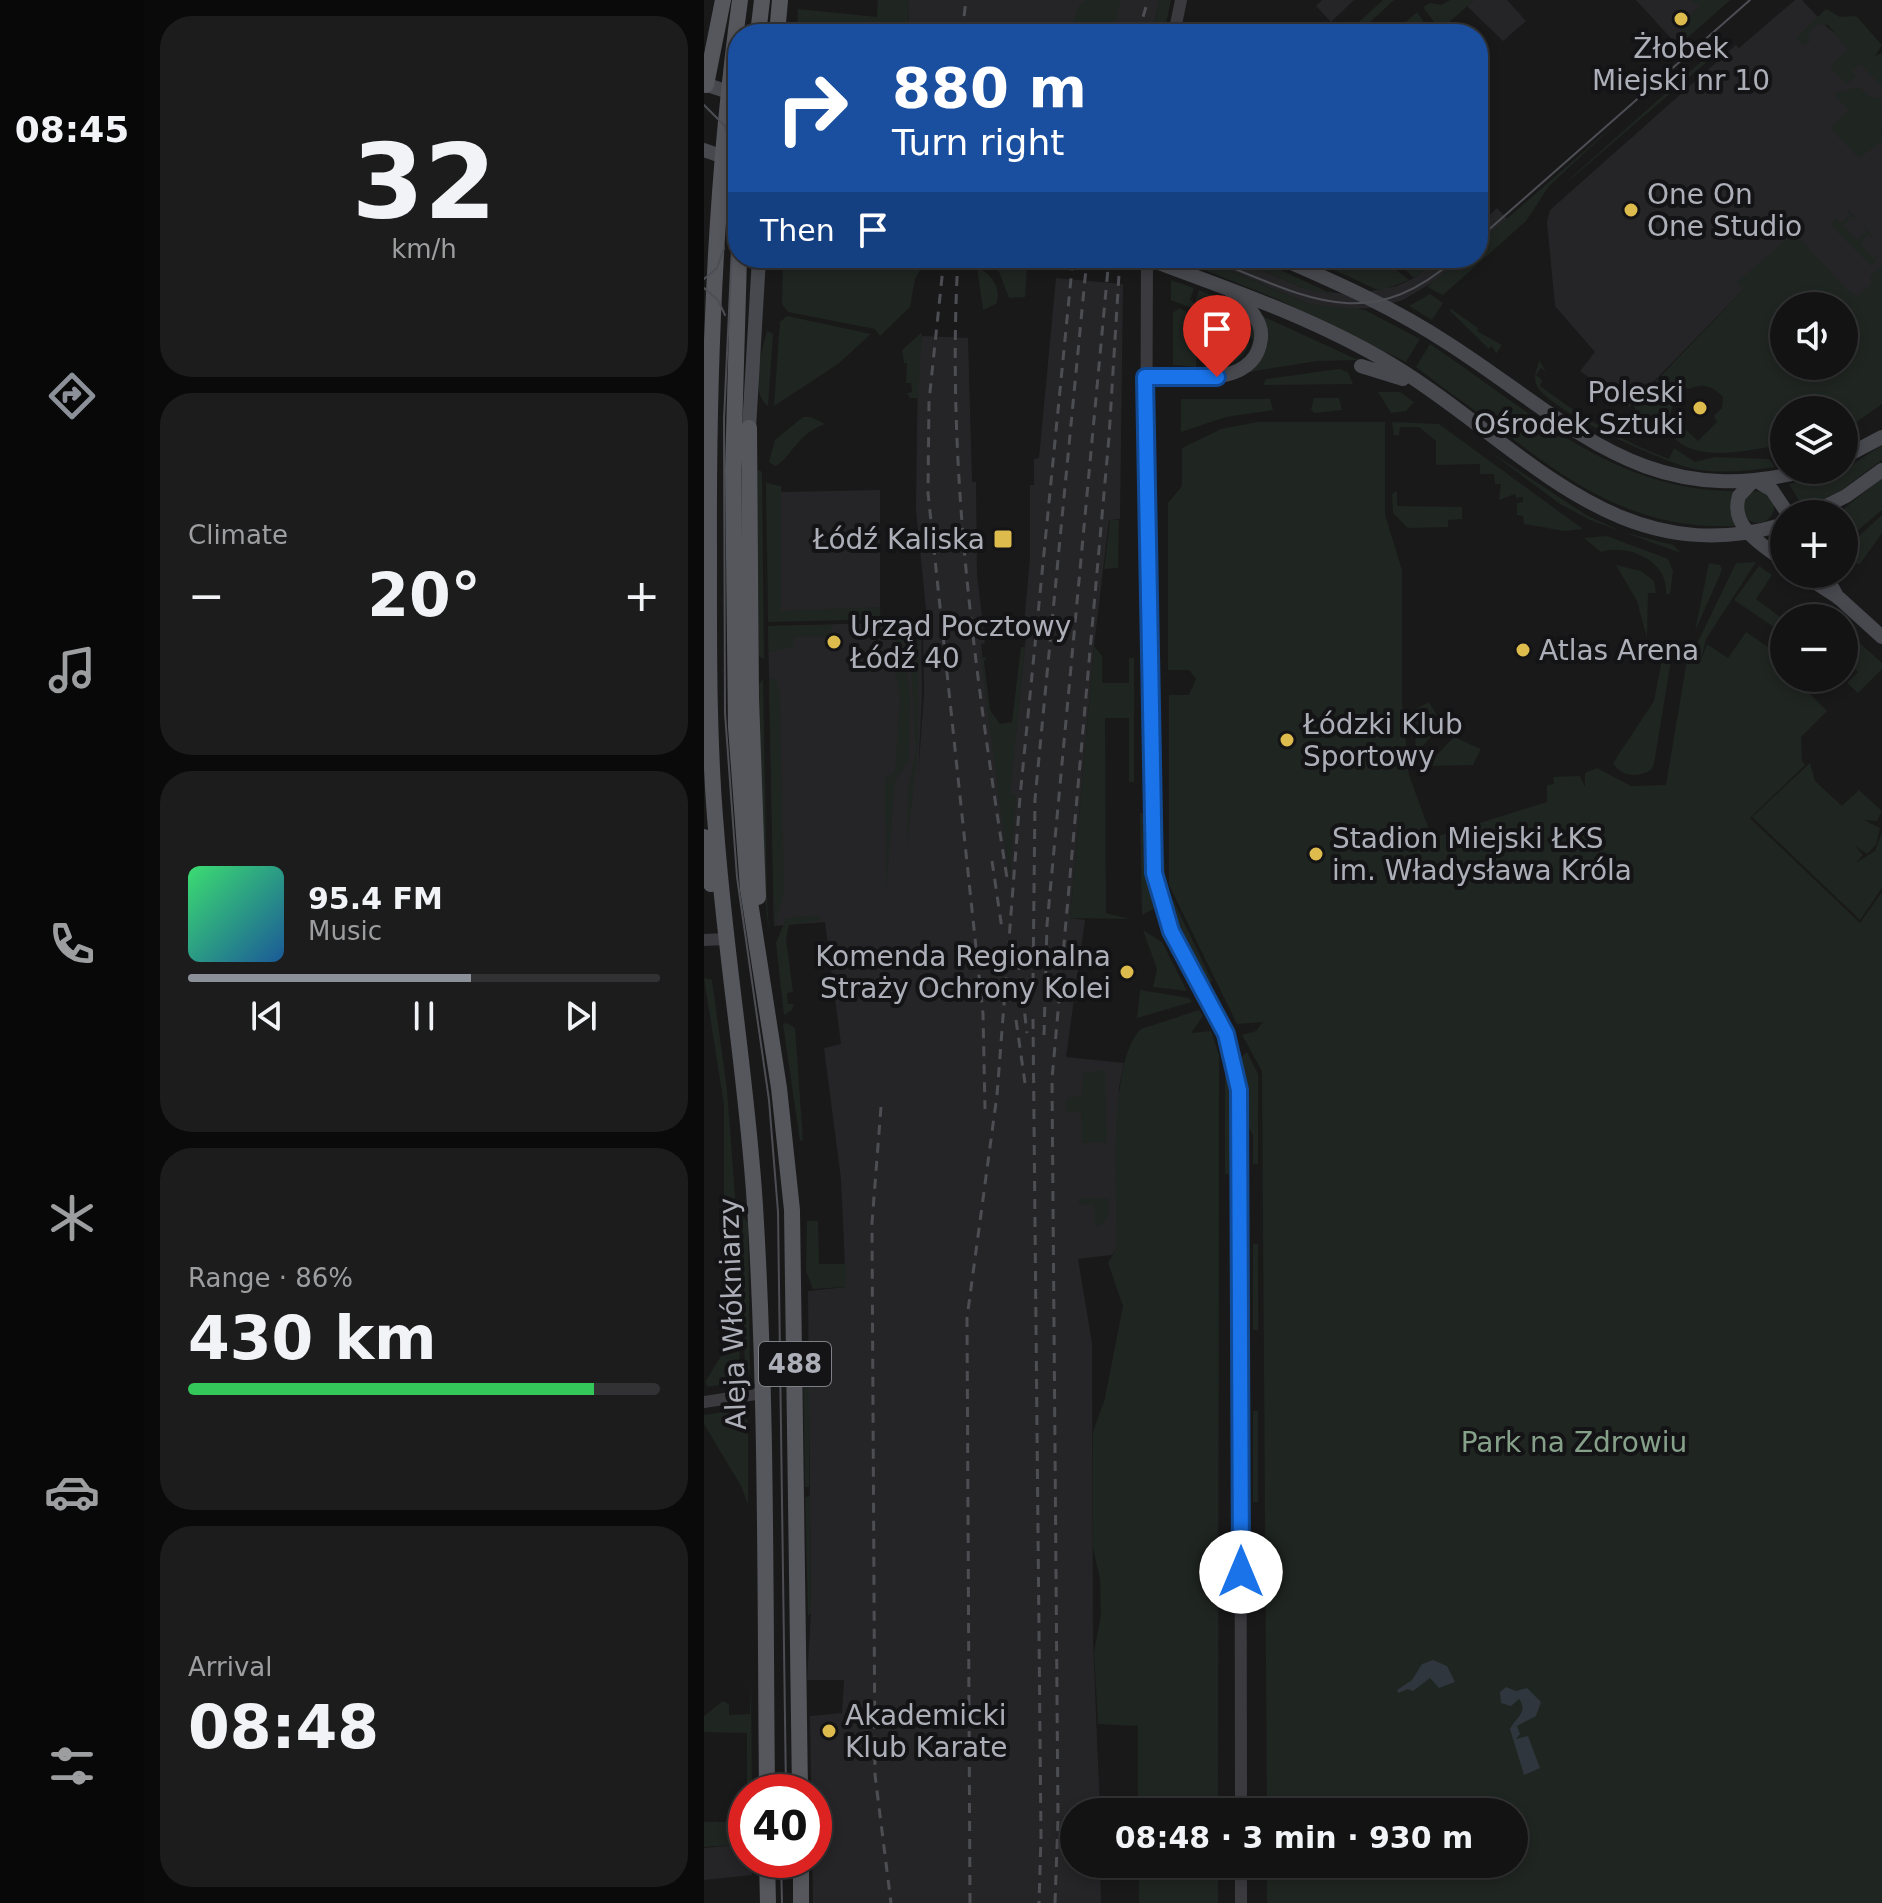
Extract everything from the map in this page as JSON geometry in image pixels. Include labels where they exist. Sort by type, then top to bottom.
[{"type":"main road","points":[[723,0],[705,90],[728,93]]},
{"type":"main road","name":"Aleja Włókniarzy","points":[[737,24],[740,0]]},
{"type":"main road","points":[[759,24],[762,0]]},
{"type":"main road","points":[[778,24],[780,0]]},
{"type":"main road","name":"Aleja Włókniarzy","points":[[728,99],[711,330],[711,753],[726,939],[751,1143],[762,1393],[767,1774]]},
{"type":"main road","points":[[704,150],[728,158]]},
{"type":"main road","name":"488","points":[[739,268],[734,387],[734,599],[740,805],[786,1137],[792,1223],[800,1774]]},
{"type":"main road","points":[[757,939],[749,428],[758,268]]},
{"type":"main road","points":[[1173,268],[1344,339],[1426,388],[1593,506],[1654,530],[1709,537],[1770,552]]},
{"type":"main road","points":[[1302,268],[1387,308],[1458,350],[1560,423],[1610,454],[1656,471],[1691,478],[1755,480],[1770,477]]},
{"type":"main road","points":[[1306,268],[1311,272]]},
{"type":"main road","points":[[1145,377],[1217,377],[1237,372],[1253,360],[1259,349],[1261,330],[1245,305],[1218,285]]},
{"type":"main road","points":[[1361,366],[1426,388]]},
{"type":"main road","points":[[1858,450],[1882,437]]},
{"type":"main road","points":[[1838,500],[1882,470]]},
{"type":"main road","points":[[1755,480],[1772,490],[1779,500]]},
{"type":"main road","points":[[1755,480],[1741,492],[1736,509],[1748,532],[1770,551]]},
{"type":"main road","points":[[1843,500],[1846,496]]},
{"type":"main road","points":[[1709,537],[1770,527]]},
{"type":"main road","points":[[1824,588],[1882,637]]},
{"type":"main road","points":[[1833,588],[1839,598]]},
{"type":"main road","points":[[704,837],[726,939]]},
{"type":"main road","points":[[767,1878],[768,1903]]},
{"type":"main road","points":[[801,1878],[801,1903]]},
{"type":"street","points":[[1176,24],[1181,0]]},
{"type":"street","points":[[1146,268],[1145,415],[1154,873],[1171,931],[1226,1034],[1236,1068],[1240,1099],[1241,1798]]},
{"type":"street","points":[[704,437],[749,428]]},
{"type":"street","points":[[704,940],[726,939]]},
{"type":"street","points":[[704,1402],[762,1393]]},
{"type":"street","points":[[1241,1878],[1241,1903]]},
{"type":"shaded area","points":[[909,0],[1159,0],[1154,24],[908,24]]},
{"type":"shaded area","points":[[1322,0],[1354,0],[1331,22],[1316,6]]},
{"type":"shaded area","points":[[1474,0],[1507,0],[1526,21],[1503,41],[1467,6]]},
{"type":"shaded area","name":"Żłobek Miejski nr 10","points":[[1636,0],[1730,0],[1678,46]]},
{"type":"shaded area","points":[[1795,0],[1802,0],[1829,29],[1882,64],[1882,395],[1858,404],[1858,396],[1844,396],[1844,380],[1858,380],[1858,292],[1770,292],[1770,301],[1743,290],[1629,407],[1580,371],[1595,352],[1555,306],[1547,222],[1550,210],[1736,45],[1739,48]]},
{"type":"shaded area","points":[[1497,208],[1507,219],[1488,235],[1488,216]]},
{"type":"shaded area","points":[[1224,268],[1257,268],[1303,288],[1351,295],[1397,286],[1428,268],[1451,268],[1403,300],[1380,307],[1346,310],[1309,304]]},
{"type":"shaded area","points":[[1056,278],[1123,284],[1120,519],[1109,520],[1094,646],[1070,918],[1085,920],[1066,1057],[1124,1063],[1119,1087],[1117,1247],[1112,1255],[1078,1259],[1092,1343],[1093,1639],[1099,1798],[1060,1798],[1060,1878],[1100,1878],[1101,1903],[813,1903],[813,1878],[832,1878],[832,1774],[811,1774],[810,1716],[842,1713],[844,1680],[807,1680],[811,1613],[808,1291],[846,1287],[841,1179],[824,1048],[841,1044],[825,922],[774,926],[768,626],[921,622],[918,776],[924,694],[923,634],[927,619],[916,510],[918,364],[922,336],[968,338],[972,482],[976,482],[977,574],[985,643],[981,644],[991,733],[1016,733],[1027,626],[1024,625],[1030,558],[1030,485],[1034,485],[1034,459],[1039,458]]},
{"type":"shaded area","points":[[880,490],[880,612],[781,611],[781,492]]},
{"type":"shaded area","points":[[1433,1660],[1447,1666],[1455,1682],[1439,1688],[1430,1678],[1413,1691],[1408,1689],[1398,1693],[1397,1690],[1412,1680],[1422,1664]]},
{"type":"shaded area","points":[[1506,1687],[1516,1691],[1527,1688],[1541,1702],[1536,1716],[1517,1726],[1520,1734],[1516,1739],[1528,1736],[1540,1768],[1524,1775],[1510,1729],[1523,1708],[1519,1699],[1511,1706],[1501,1703],[1500,1692]]},
{"type":"shaded area","points":[[728,1846],[728,1878],[704,1880],[704,1848]]},
{"type":"green space","points":[[878,0],[909,0],[908,24],[797,24],[798,9],[877,17]]},
{"type":"green space","points":[[1087,0],[1121,0],[1115,24],[1072,24],[1080,4]]},
{"type":"green space","points":[[1159,0],[1171,0],[1166,24],[1154,24]]},
{"type":"green space","points":[[1383,0],[1394,0],[1368,24],[1356,24]]},
{"type":"green space","points":[[1450,0],[1474,0],[1447,24],[1436,24],[1423,7],[1430,3],[1441,5]]},
{"type":"green space","points":[[1689,0],[1730,0],[1687,38],[1678,27],[1700,6]]},
{"type":"green space","points":[[1826,9],[1840,17],[1856,16],[1882,45],[1875,56],[1882,53],[1882,86],[1860,64],[1852,71],[1856,76],[1847,84],[1830,67],[1848,50],[1828,25],[1818,24],[1808,33],[1810,41],[1804,46],[1796,38]]},
{"type":"green space","points":[[1417,12],[1425,24],[1403,24]]},
{"type":"green space","points":[[1704,59],[1709,60],[1565,184],[1573,176]]},
{"type":"green space","points":[[1858,87],[1869,96],[1881,99],[1882,141],[1859,158],[1833,131],[1832,126],[1849,110],[1834,94]]},
{"type":"green space","points":[[1621,119],[1549,186],[1526,221],[1488,255],[1488,235]]},
{"type":"green space","points":[[1846,208],[1858,220],[1852,217],[1843,226],[1857,240],[1866,232],[1864,226],[1874,238],[1868,235],[1860,243],[1874,259],[1882,252],[1871,266],[1832,226],[1835,218],[1841,223],[1850,215]]},
{"type":"green space","points":[[1792,235],[1801,240],[1849,292],[1770,292],[1770,380],[1858,380],[1858,296],[1872,284],[1870,277],[1882,266],[1882,404],[1858,421],[1858,396],[1770,396],[1770,447],[1727,453],[1698,451],[1675,439],[1685,429],[1698,441],[1717,422],[1714,416],[1722,408],[1723,397],[1711,388],[1699,386],[1688,389],[1671,382],[1664,386],[1662,393],[1674,398],[1670,417],[1676,425],[1671,433],[1638,413],[1633,405],[1743,290],[1737,282]]},
{"type":"green space","points":[[783,268],[921,268],[915,279],[910,307],[880,336],[875,329],[788,312],[782,304]]},
{"type":"green space","points":[[977,268],[991,278],[998,293],[996,304],[983,310]]},
{"type":"green space","points":[[992,268],[1027,268],[1025,297],[1009,298],[999,272]]},
{"type":"green space","points":[[1200,268],[1224,268],[1309,304],[1365,310],[1420,339],[1406,362],[1277,299]]},
{"type":"green space","points":[[1257,268],[1276,268],[1334,295],[1303,288]]},
{"type":"green space","points":[[1330,268],[1395,269],[1409,280],[1380,291]]},
{"type":"green space","points":[[1404,268],[1428,268],[1414,278]]},
{"type":"green space","points":[[1451,268],[1473,268],[1443,295],[1427,287]]},
{"type":"green space","points":[[1171,280],[1194,288],[1190,300],[1195,303],[1199,290],[1243,311],[1254,328],[1254,340],[1249,354],[1253,340],[1245,329],[1171,300]]},
{"type":"green space","points":[[1430,294],[1443,303],[1432,320],[1409,306]]},
{"type":"green space","points":[[1179,308],[1198,318],[1196,367],[1173,365],[1173,313]]},
{"type":"green space","points":[[1451,309],[1478,328],[1477,331],[1502,345],[1496,354],[1492,346],[1489,349]]},
{"type":"green space","points":[[1260,315],[1357,360],[1317,361],[1249,372]]},
{"type":"green space","points":[[787,316],[871,334],[838,364],[774,406],[780,322]]},
{"type":"green space","points":[[1206,317],[1246,334],[1249,345],[1236,361],[1205,367]]},
{"type":"green space","points":[[767,331],[773,334],[768,406],[762,399],[758,381]]},
{"type":"green space","points":[[922,332],[918,398],[910,398],[907,393],[912,392],[911,383],[906,383],[907,363],[904,363],[902,350]]},
{"type":"green space","points":[[1430,344],[1572,442],[1610,462],[1691,488],[1735,491],[1730,510],[1736,526],[1692,525],[1651,517],[1614,503],[1580,485],[1416,367]]},
{"type":"green space","points":[[1539,360],[1546,372],[1541,368],[1536,375],[1542,380],[1540,386],[1586,418],[1635,445],[1669,459],[1674,448],[1695,462],[1715,457],[1769,459],[1770,468],[1704,471],[1679,465],[1634,446],[1583,421],[1544,395],[1536,384],[1535,375]]},
{"type":"green space","points":[[1339,369],[1348,372],[1353,384],[1263,385],[1266,379]]},
{"type":"green space","points":[[1378,392],[1400,392],[1414,402],[1406,411],[1391,413]]},
{"type":"green space","points":[[1314,398],[1339,398],[1342,410],[1314,413],[1311,409]]},
{"type":"green space","points":[[1181,399],[1270,399],[1273,410],[1226,417],[1181,432]]},
{"type":"green space","points":[[803,417],[811,417],[825,424],[807,434],[775,466],[769,462],[775,440]]},
{"type":"green space","name":"Park na Zdrowiu","points":[[1258,422],[1385,422],[1385,515],[1402,570],[1402,701],[1409,775],[1432,838],[1547,802],[1547,785],[1554,784],[1553,777],[1580,776],[1585,787],[1585,773],[1597,768],[1631,786],[1666,785],[1688,654],[1692,654],[1736,563],[1756,562],[1706,639],[1701,660],[1707,644],[1728,658],[1746,632],[1770,648],[1770,692],[1808,692],[1827,711],[1801,737],[1802,761],[1805,765],[1750,818],[1860,923],[1882,892],[1882,1903],[1267,1903],[1267,1878],[1528,1878],[1528,1798],[1267,1798],[1262,1071],[1242,1035],[1256,1031],[1263,1022],[1237,1024],[1169,885],[1169,695],[1189,695],[1196,679],[1189,670],[1168,670],[1168,503],[1182,486],[1182,448],[1221,429]]},
{"type":"green space","points":[[1392,422],[1439,424],[1583,529],[1565,531],[1524,524],[1523,516],[1517,515],[1517,503],[1523,502],[1523,497],[1516,498],[1515,494],[1499,500],[1501,484],[1495,484],[1494,474],[1480,474],[1480,464],[1436,465],[1436,441],[1419,427],[1400,427],[1399,435],[1394,435]]},
{"type":"green space","points":[[1882,445],[1882,460],[1858,478],[1858,461]]},
{"type":"green space","points":[[1489,451],[1588,516],[1623,532],[1590,520],[1560,504]]},
{"type":"green space","points":[[757,469],[762,472],[764,659],[759,656]]},
{"type":"green space","points":[[1882,478],[1882,510],[1858,530],[1858,500],[1854,500]]},
{"type":"green space","points":[[766,483],[781,486],[781,611],[880,607],[881,630],[863,630],[863,620],[855,620],[851,614],[849,620],[768,622]]},
{"type":"green space","points":[[1789,484],[1849,484],[1822,500],[1799,500]]},
{"type":"green space","points":[[1397,491],[1397,506],[1462,507],[1462,519],[1448,520],[1448,527],[1408,528],[1393,513],[1392,494]]},
{"type":"green space","points":[[1758,491],[1772,500],[1769,518],[1758,523],[1747,518],[1742,507],[1747,496]]},
{"type":"green space","points":[[1882,515],[1882,533],[1860,564],[1858,537]]},
{"type":"green space","points":[[1110,520],[1119,520],[1118,568],[1104,569]]},
{"type":"green space","points":[[1623,532],[1673,545],[1681,553]]},
{"type":"green space","points":[[1607,536],[1668,559],[1673,571],[1670,594],[1666,594],[1661,572],[1645,557],[1623,550],[1601,552],[1584,538]]},
{"type":"green space","points":[[1709,563],[1720,565],[1722,570],[1695,631]]},
{"type":"green space","points":[[1616,565],[1641,571],[1654,581],[1656,593],[1648,593],[1647,638],[1637,601]]},
{"type":"green space","points":[[1759,566],[1770,574],[1756,599],[1770,610],[1770,624],[1734,600]]},
{"type":"green space","points":[[833,625],[827,637],[794,637],[794,647],[769,652],[768,626]]},
{"type":"green space","points":[[894,634],[902,634],[910,697],[909,760],[895,781],[886,893],[885,778],[895,772],[900,698],[893,663]]},
{"type":"green space","points":[[919,634],[918,747],[907,847],[908,789],[916,750],[909,635]]},
{"type":"green space","points":[[1858,642],[1882,663],[1882,669],[1858,693]]},
{"type":"green space","points":[[979,644],[982,658],[987,657],[984,662],[990,710],[1000,724],[1012,722],[1021,647],[1025,647],[1010,794],[1016,795],[1010,882]]},
{"type":"green space","points":[[1094,646],[1102,656],[1102,683],[1129,683],[1129,658],[1134,658],[1134,782],[1129,782],[1129,718],[1105,718],[1106,913],[1129,919],[1070,918]]},
{"type":"green space","points":[[1663,654],[1672,654],[1654,764],[1646,773],[1625,773],[1613,763],[1654,701]]},
{"type":"green space","points":[[769,677],[777,681],[780,695],[784,895],[774,926]]},
{"type":"green space","points":[[763,679],[769,932],[761,808],[759,684]]},
{"type":"green space","points":[[1429,702],[1442,724],[1416,754],[1414,710]]},
{"type":"green space","points":[[1454,737],[1481,749],[1473,765],[1426,766]]},
{"type":"green space","points":[[1810,763],[1815,781],[1842,806],[1859,790],[1882,811],[1877,821],[1864,820],[1880,828],[1876,845],[1867,854],[1855,846],[1863,855],[1856,863],[1875,851],[1882,832],[1882,888],[1860,920],[1752,817]]},
{"type":"green space","points":[[1140,813],[1144,813],[1144,848],[1154,904],[1154,909],[1142,915]]},
{"type":"green space","points":[[1159,855],[1164,855],[1166,884]]},
{"type":"green space","points":[[1166,886],[1212,981],[1207,983],[1175,922]]},
{"type":"green space","points":[[820,915],[820,920],[789,925],[786,939],[793,992],[787,993],[788,1004],[794,1004],[792,1010],[784,1015],[776,943],[786,918]]},
{"type":"green space","points":[[1143,930],[1162,942],[1187,991],[1153,987],[1157,969]]},
{"type":"green space","points":[[704,978],[712,980],[727,1090],[736,1209],[724,1210],[724,1105]]},
{"type":"green space","points":[[1140,990],[1189,998],[1192,1002],[1137,1018]]},
{"type":"green space","points":[[1199,1010],[1203,1016],[1191,1033],[1211,1031],[1219,1055],[1218,1798],[1138,1798],[1138,1726],[1098,1724],[1094,1652],[1101,1615],[1100,1579],[1093,1548],[1093,1432],[1105,1398],[1123,1306],[1108,1263],[1117,1247],[1118,1099],[1130,1045],[1141,1029]]},
{"type":"green space","points":[[783,1024],[795,1028],[803,1140],[800,1141]]},
{"type":"green space","points":[[1247,1052],[1258,1074],[1258,1164],[1253,1164],[1253,1135],[1245,1122],[1239,1059]]},
{"type":"green space","points":[[1225,1053],[1233,1109],[1229,1174],[1225,1174]]},
{"type":"green space","points":[[1105,1070],[1107,1142],[1082,1143],[1081,1111],[1066,1112],[1067,1098],[1082,1096],[1083,1073]]},
{"type":"green space","points":[[1078,1198],[1108,1198],[1109,1212],[1104,1222],[1095,1227],[1094,1205],[1080,1205]]},
{"type":"green space","points":[[742,1215],[748,1223],[750,1370],[745,1383]]},
{"type":"green space","points":[[807,1221],[818,1221],[819,1264],[846,1264],[846,1287],[813,1289],[806,1271]]},
{"type":"green space","points":[[725,1243],[737,1243],[739,1322],[728,1346]]},
{"type":"green space","points":[[1253,1244],[1258,1244],[1258,1330],[1253,1330]]},
{"type":"green space","points":[[739,1327],[740,1381],[708,1387],[705,1382]]},
{"type":"green space","points":[[803,1374],[809,1374],[809,1487],[805,1487]]},
{"type":"green space","points":[[737,1410],[748,1421],[748,1504],[741,1486],[704,1424],[704,1415]]},
{"type":"green space","points":[[1253,1411],[1258,1411],[1258,1502],[1253,1502]]},
{"type":"green space","points":[[810,1496],[811,1613],[808,1616],[805,1497]]},
{"type":"green space","points":[[751,1676],[752,1774],[747,1774],[747,1733],[704,1732],[704,1716],[723,1701],[729,1704],[729,1715],[750,1714]]},
{"type":"green space","points":[[704,1822],[728,1822],[728,1845],[704,1847]]},
{"type":"green space","points":[[1139,1878],[1218,1878],[1218,1903],[1139,1903]]},
{"type":"tram line","points":[[1488,230],[1750,0]]},
{"type":"tram line","points":[[704,105],[725,126],[728,136]]},
{"type":"tram line","points":[[704,279],[717,268],[724,248]]},
{"type":"tram line","points":[[731,268],[724,419],[725,713],[737,877],[769,1100],[778,1212],[786,1774]]},
{"type":"tram line","points":[[1232,268],[1305,295],[1334,302],[1363,303],[1393,297],[1424,282],[1443,268]]},
{"type":"tram line","points":[[704,288],[718,300],[725,315]]},
{"type":"tram line","points":[[781,1878],[782,1903]]},
{"type":"railway","points":[[963,24],[966,0]]},
{"type":"railway","points":[[1141,24],[1148,0]]},
{"type":"railway","points":[[943,268],[929,401],[928,493],[983,1014],[985,1109]]},
{"type":"railway","points":[[958,268],[956,414],[966,569],[984,724],[1007,878]]},
{"type":"railway","points":[[970,1903],[967,1318],[997,1095],[1020,797],[1072,268]]},
{"type":"railway","points":[[1033,983],[1035,799],[1086,268]]},
{"type":"railway","points":[[1044,1035],[1047,925],[1108,268]]},
{"type":"railway","points":[[1055,1903],[1058,1819],[1052,1079],[1109,437],[1119,268]]},
{"type":"railway","points":[[992,861],[1002,929]]},
{"type":"railway","points":[[1016,942],[1027,1033]]},
{"type":"railway","points":[[1033,1019],[1041,1837],[1039,1903]]},
{"type":"railway","points":[[1016,1020],[1025,1083]]},
{"type":"railway","points":[[881,1107],[872,1223],[875,1775],[891,1903]]},
{"type":"place","name":"Żłobek Miejski nr 10","points":[[1681,19]]},
{"type":"place","name":"One On One Studio","points":[[1631,210]]},
{"type":"place","name":"Poleski Ośrodek Sztuki","points":[[1700,408]]},
{"type":"place","name":"Łódź Kaliska","points":[[1003,539]]},
{"type":"place","name":"Urząd Pocztowy Łódź 40","points":[[834,642]]},
{"type":"place","name":"Atlas Arena","points":[[1523,650]]},
{"type":"place","name":"Łódzki Klub Sportowy","points":[[1287,740]]},
{"type":"place","name":"Stadion Miejski ŁKS im. Władysława Króla","points":[[1316,854]]},
{"type":"place","name":"Komenda Regionalna Straży Ochrony Kolei","points":[[1127,972]]},
{"type":"place","name":"Akademicki Klub Karate","points":[[829,1731]]},
{"type":"route","points":[[1217,377],[1145,377],[1146,566],[1151,620],[1152,845],[1155,883],[1171,931],[1223,1025],[1231,1046],[1239,1090],[1241,1572]]}]
